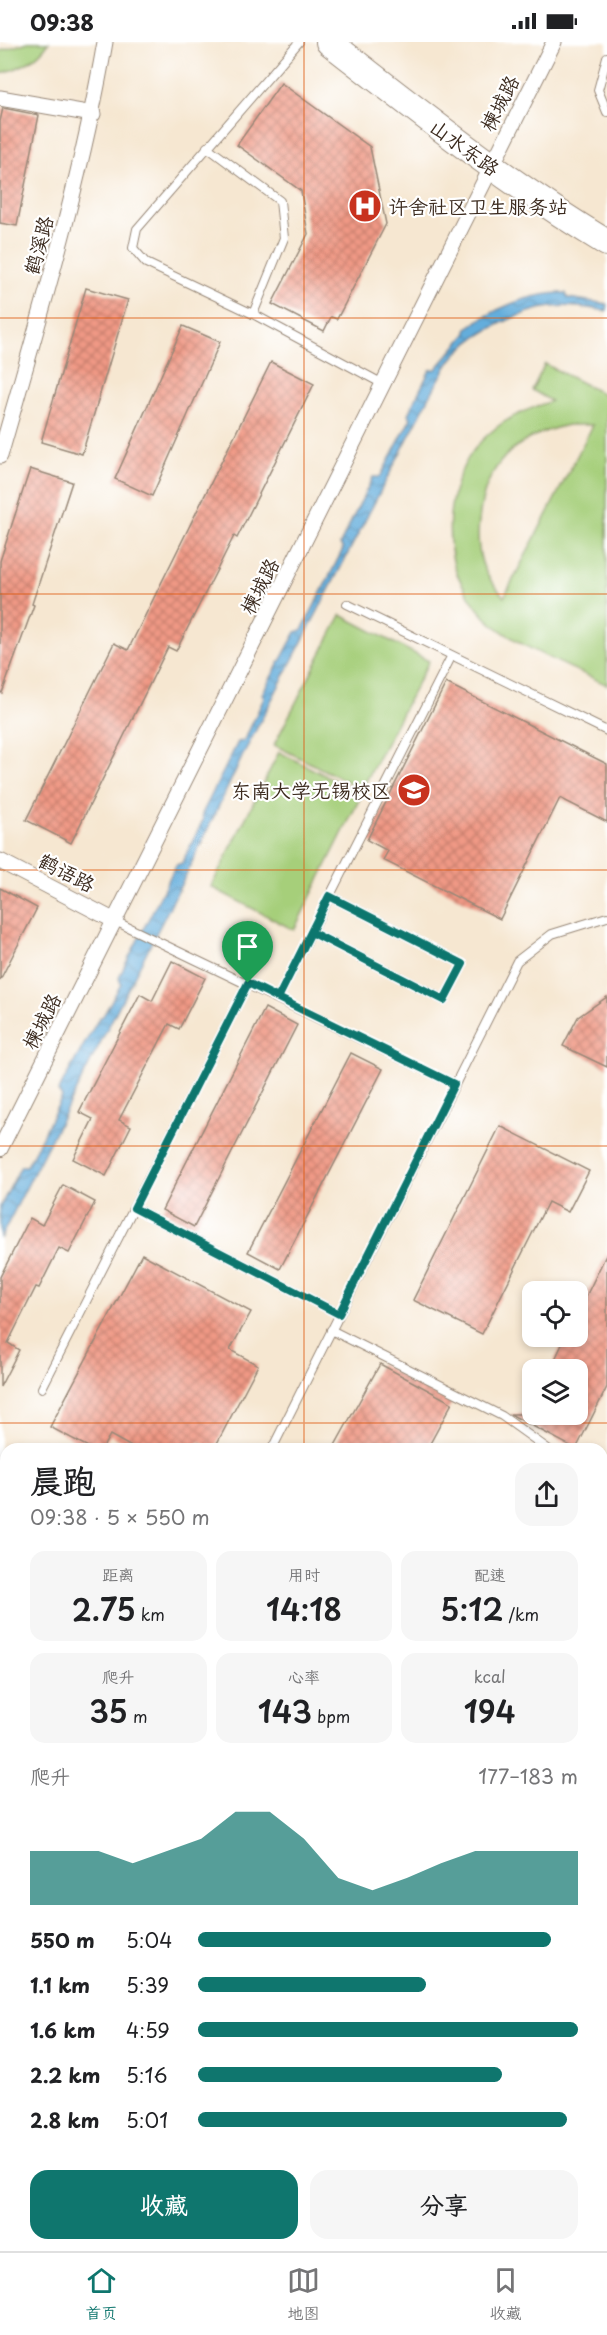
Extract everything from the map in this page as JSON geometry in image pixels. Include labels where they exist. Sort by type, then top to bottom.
[{"type":"highway","name":"山水东路","points":[[329,42],[437,127],[495,158],[607,226]]},
{"type":"highway","name":"山水东路","points":[[355,42],[495,158],[607,243]]},
{"type":"street","name":"鹤溪路","points":[[0,456],[60,243],[93,114],[105,42]]},
{"type":"street","name":"楝城路","points":[[0,1149],[554,42]]},
{"type":"street","points":[[0,98],[93,114]]},
{"type":"street","name":"鹤语路","points":[[0,861],[116,921]]},
{"type":"lane","points":[[299,42],[137,229],[133,248],[146,263],[253,314],[383,384]]},
{"type":"lane","points":[[607,57],[597,90],[607,112]]},
{"type":"lane","points":[[207,147],[280,201],[284,238],[253,314]]},
{"type":"lane","points":[[346,604],[607,731]]},
{"type":"lane","points":[[278,998],[451,657]]},
{"type":"lane","points":[[311,932],[444,1000],[463,964],[329,896]]},
{"type":"lane","points":[[275,1443],[517,961],[552,934],[607,917]]},
{"type":"lane","points":[[116,921],[454,1084]]},
{"type":"lane","points":[[42,1388],[248,983]]},
{"type":"lane","points":[[134,1208],[339,1314]]},
{"type":"lane","points":[[331,1330],[502,1416],[540,1443]]},
{"type":"green space","points":[[28,42],[49,42],[28,62],[0,74],[0,51]]},
{"type":"green space","points":[[545,364],[607,396],[607,685],[527,647],[498,629],[482,614],[472,600],[458,576],[453,561],[450,544],[451,508],[460,474],[478,444],[498,426],[551,401],[532,390]],"holes":[[[568,425],[593,425],[504,597],[490,580],[480,555],[478,527],[487,484],[505,456],[532,437]]]},
{"type":"green space","points":[[341,615],[429,661],[362,789],[274,745]]},
{"type":"green space","points":[[279,752],[362,794],[294,930],[211,887]]},
{"type":"water","points":[[566,293],[568,298],[607,304],[607,311],[559,306],[514,317],[476,337],[453,357],[442,373],[244,753],[185,877],[0,1239],[0,1207],[21,1166],[27,1166],[62,1097],[58,1091],[121,984],[119,978],[124,967],[176,865],[182,863],[203,820],[202,814],[238,742],[244,741],[264,698],[262,694],[296,632],[302,630],[343,549],[340,544],[373,477],[380,477],[411,418],[408,414],[430,370],[436,369],[467,333],[467,328],[477,321],[523,300]]},
{"type":"building","points":[[281,83],[370,147],[386,224],[337,319],[331,317],[324,331],[272,304],[308,234],[301,191],[237,145]]},
{"type":"building","points":[[3,108],[39,115],[17,226],[0,223],[0,121]]},
{"type":"building","points":[[86,288],[128,300],[82,454],[41,442]]},
{"type":"building","points":[[183,326],[220,342],[152,496],[115,479]]},
{"type":"building","points":[[271,362],[314,384],[237,538],[234,536],[176,651],[168,647],[71,843],[26,820],[114,643],[128,650]]},
{"type":"building","points":[[30,469],[72,482],[32,604],[34,605],[2,693],[0,692],[0,561]]},
{"type":"building","points":[[446,683],[607,764],[607,822],[560,798],[500,919],[383,860],[388,851],[367,840]]},
{"type":"building","points":[[0,888],[37,908],[0,980]]},
{"type":"building","points":[[172,961],[205,978],[179,1029],[169,1024],[119,1120],[131,1126],[106,1176],[73,1159],[93,1119],[79,1112],[140,994],[152,1001]]},
{"type":"building","points":[[607,997],[607,1067],[563,1046],[578,1017]]},
{"type":"building","points":[[265,1008],[297,1025],[194,1227],[162,1210]]},
{"type":"building","points":[[351,1053],[383,1069],[280,1269],[248,1252]]},
{"type":"building","points":[[500,1126],[589,1171],[568,1212],[548,1202],[482,1334],[413,1300]]},
{"type":"building","points":[[63,1185],[95,1202],[69,1253],[59,1248],[39,1288],[36,1287],[8,1343],[19,1350],[0,1387],[0,1277],[30,1218],[42,1225]]},
{"type":"building","points":[[607,1253],[607,1387],[588,1425],[588,1359],[555,1359],[561,1347],[588,1347],[588,1292]]},
{"type":"building","points":[[142,1254],[251,1312],[230,1350],[258,1365],[217,1443],[124,1443],[110,1435],[105,1443],[81,1443],[50,1427]]},
{"type":"building","points":[[380,1364],[452,1403],[430,1443],[336,1443]]},
{"type":"building","points":[[510,1414],[522,1414],[522,1420]]},
{"type":"building","points":[[531,1425],[588,1425],[579,1443],[565,1443]]},
{"type":"place","name":"许舍社区卫生服务站","points":[[365,206]]},
{"type":"place","name":"东南大学无锡校区","points":[[414,790]]},
{"type":"route","points":[[248,983],[134,1208],[339,1314],[454,1084],[278,998],[311,932],[320,937],[444,1000],[463,964],[329,896],[278,998],[248,983]]}]
